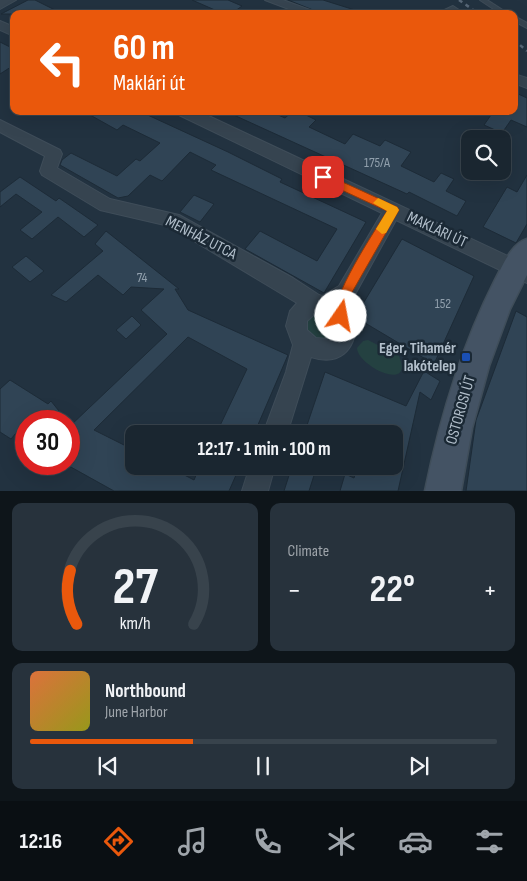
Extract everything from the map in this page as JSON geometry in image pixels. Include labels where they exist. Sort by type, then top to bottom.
[{"type":"main road","name":"OSTOROSI ÚT","points":[[443,491],[450,449],[476,360],[495,310],[523,264]]},
{"type":"street","points":[[0,5],[10,0]]},
{"type":"street","points":[[272,0],[303,10]]},
{"type":"street","name":"MAKLÁRI ÚT","points":[[192,115],[393,210],[523,264]]},
{"type":"street","name":"MENHÁZ UTCA","points":[[0,125],[54,154],[48,171],[106,205],[173,220],[286,284],[300,298],[321,308]]},
{"type":"street","points":[[321,308],[347,330],[345,338],[332,350],[310,347],[299,338],[296,322],[346,292],[393,210]]},
{"type":"street","points":[[278,425],[297,372],[310,355],[310,347]]},
{"type":"street","points":[[255,491],[260,475]]},
{"type":"lane","points":[[484,0],[500,10]]},
{"type":"green space","points":[[325,313],[337,327],[334,339],[310,340],[304,323],[313,314]]},
{"type":"green space","points":[[368,340],[399,356],[402,367],[399,373],[393,375],[384,373],[366,362],[357,348],[363,341]]},
{"type":"building","points":[[28,0],[35,0],[55,10],[10,10],[10,14],[1,14]]},
{"type":"building","points":[[192,0],[228,0],[242,6],[236,10],[215,10]]},
{"type":"building","points":[[288,0],[323,0],[355,10],[313,10]]},
{"type":"building","points":[[0,42],[10,47],[10,68],[0,74]]},
{"type":"building","points":[[518,94],[527,98],[527,127],[511,120],[504,130],[495,130],[484,125],[491,115],[518,115]]},
{"type":"building","points":[[90,115],[148,115],[228,152],[282,179],[280,182],[366,222],[324,293],[245,249],[260,231],[317,261],[337,229],[211,170],[216,165],[190,152],[162,181],[150,175],[128,196],[118,198],[60,165],[62,160],[71,153],[117,176],[136,159],[140,161],[160,143],[123,125],[117,130]]},
{"type":"building","points":[[234,115],[278,115],[285,118],[288,115],[306,115],[316,120],[309,127],[345,144],[353,134],[380,146],[385,140],[411,152],[401,166],[434,182],[441,173],[454,179],[446,191],[466,201],[457,216],[409,192],[407,194]]},
{"type":"building","points":[[527,175],[527,224],[516,243],[483,227],[507,187],[517,192]]},
{"type":"building","points":[[20,177],[56,201],[59,198],[98,225],[84,237],[58,217],[32,239],[20,230],[42,212],[16,194],[0,207],[0,192]]},
{"type":"building","points":[[194,195],[214,204],[200,222],[180,212]]},
{"type":"building","points":[[106,231],[179,289],[175,289],[188,310],[288,355],[258,425],[220,425],[247,369],[188,337],[94,430],[125,446],[125,475],[184,475],[194,480],[196,475],[236,475],[229,491],[114,491],[80,472],[80,417],[167,334],[141,310],[164,289],[131,287],[123,295],[98,275],[66,302],[51,295],[103,251],[95,244]]},
{"type":"building","points":[[402,239],[474,276],[434,364],[355,317]]},
{"type":"building","points":[[26,256],[44,271],[30,282],[12,267]]},
{"type":"building","points":[[516,311],[527,317],[527,491],[466,491],[476,420]]},
{"type":"building","points":[[132,316],[141,325],[126,339],[116,330]]},
{"type":"building","points":[[424,371],[440,381],[431,400],[420,392],[403,468],[403,425],[307,425],[325,372],[406,406]]},
{"type":"building","points":[[10,380],[48,404],[51,401],[58,410],[15,410],[15,434],[11,439],[0,432],[0,389]]},
{"type":"building","points":[[289,475],[314,475],[309,491],[284,491]]},
{"type":"building","points":[[345,475],[354,478],[355,475],[402,475],[398,491],[340,491]]},
{"type":"railway","points":[[459,0],[473,10]]},
{"type":"railway","points":[[518,43],[527,51]]},
{"type":"slow traffic","points":[[378,203],[393,210],[382,229]]},
{"type":"place","name":"Eger, Tihamér lakótelep","points":[[466,357]]},
{"type":"route","points":[[323,177],[393,210],[346,292],[341,316]]}]
